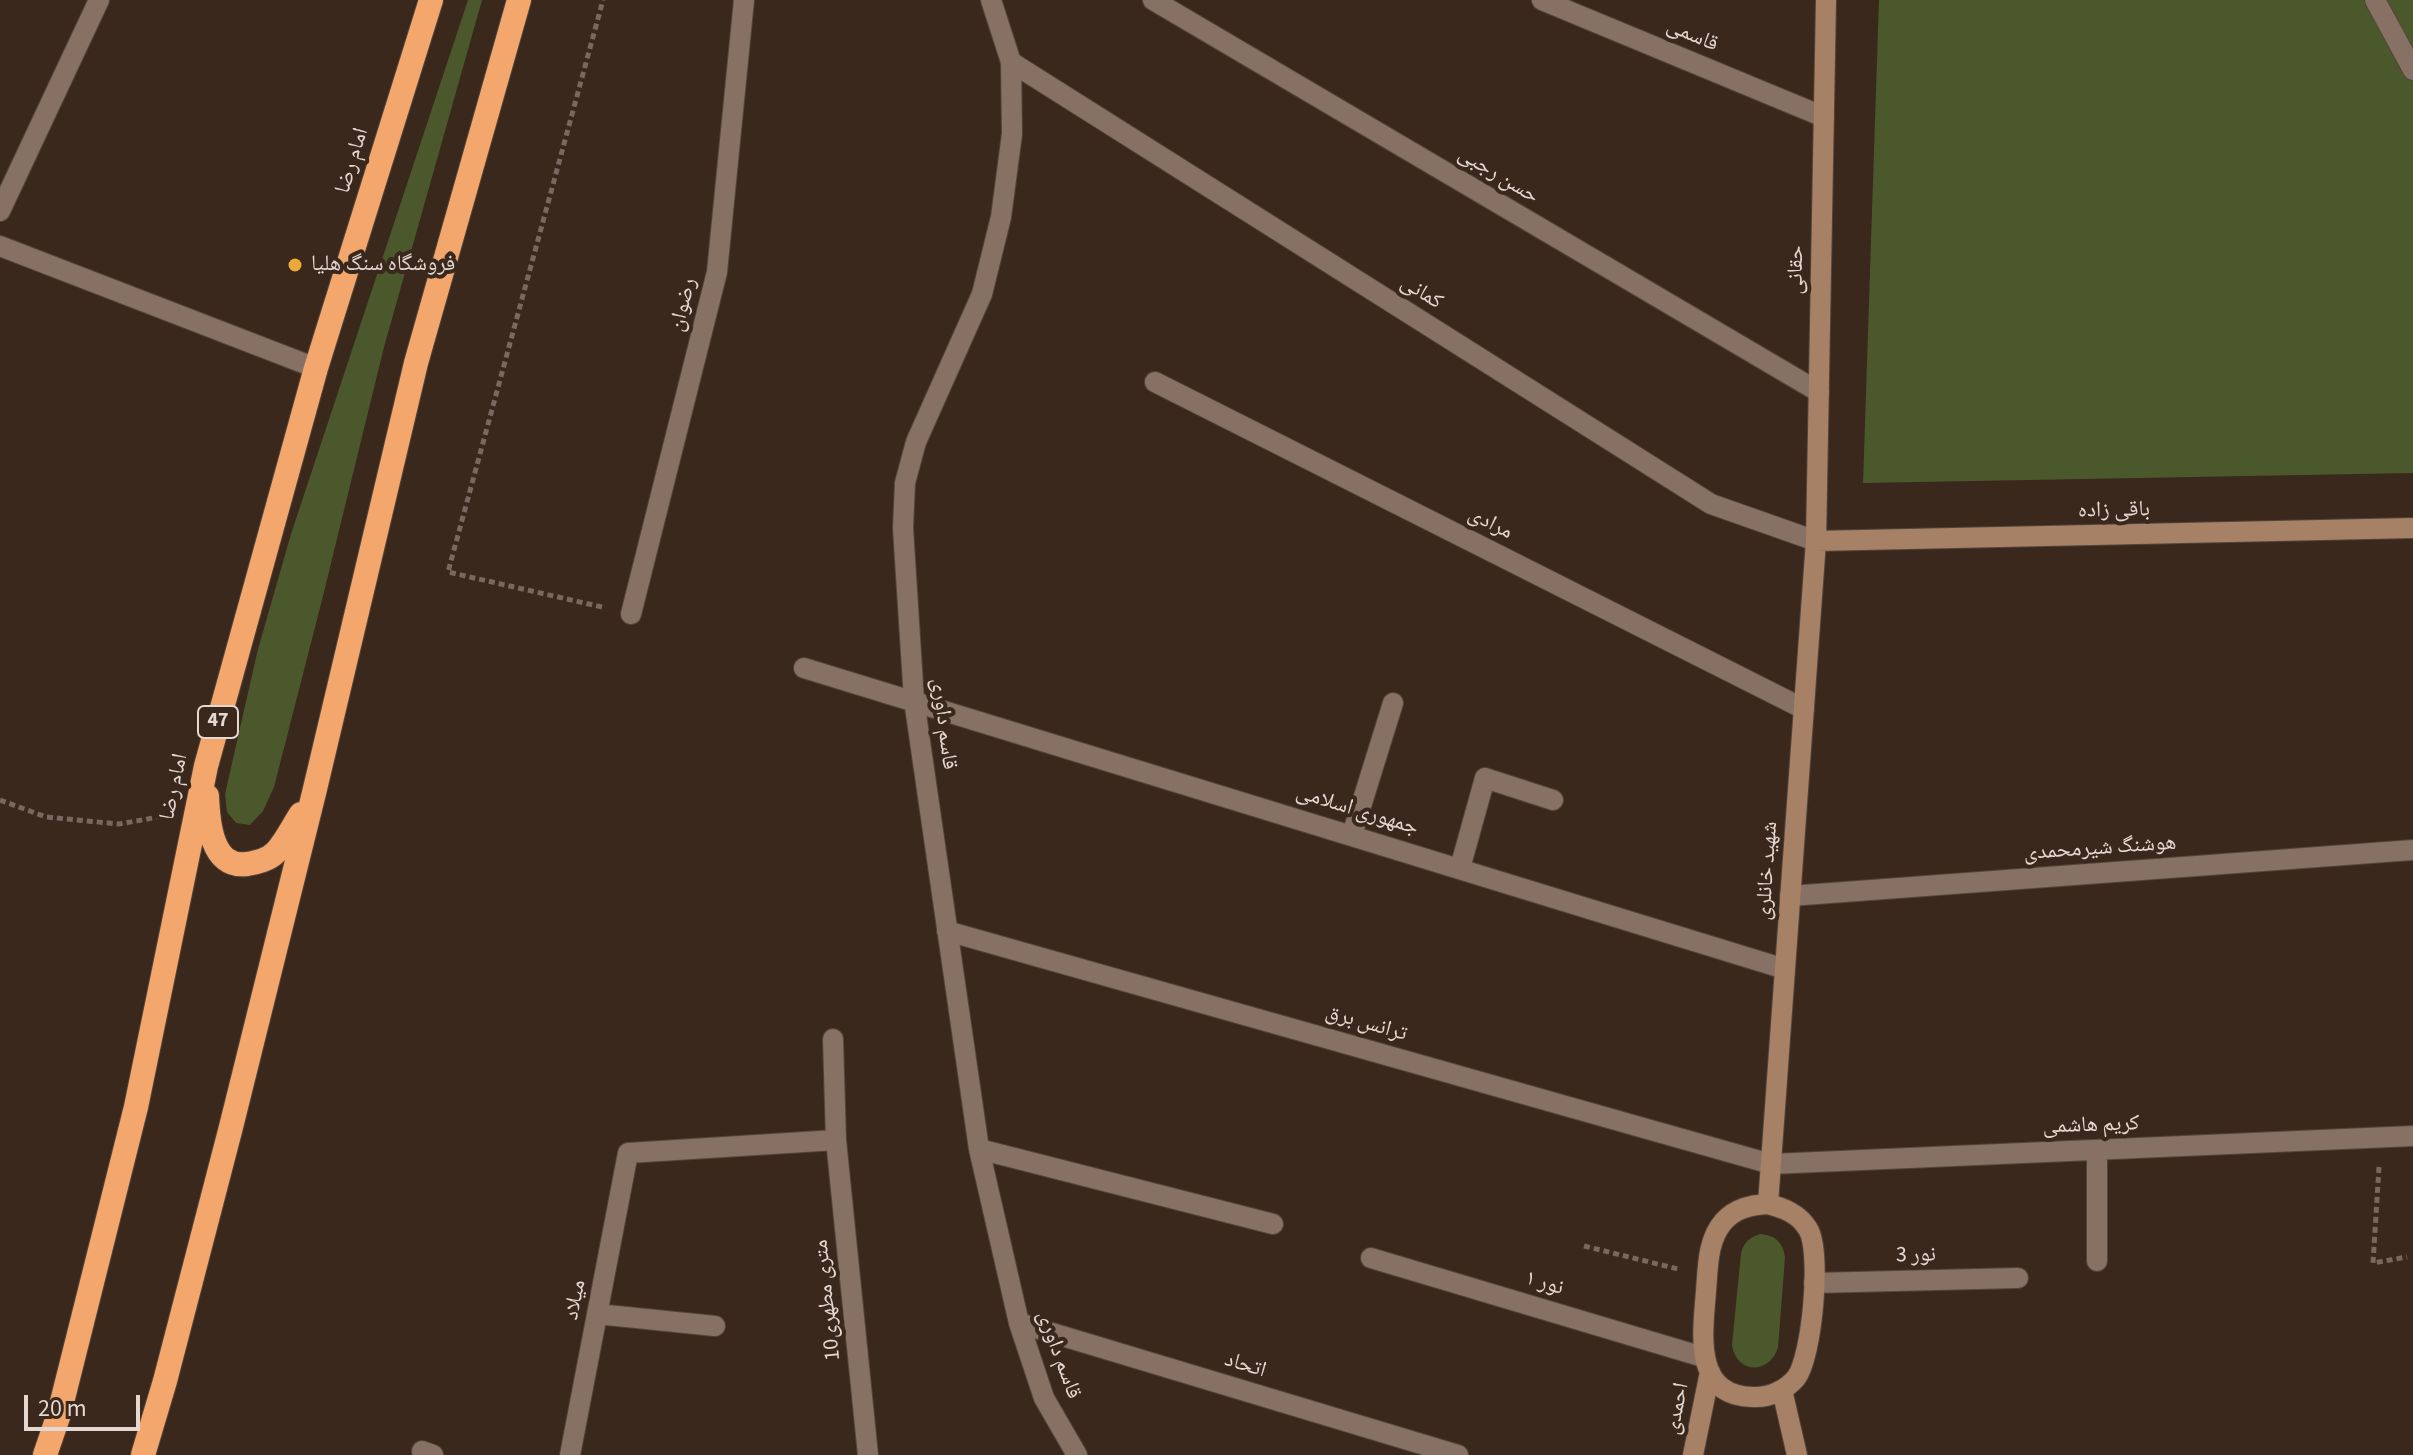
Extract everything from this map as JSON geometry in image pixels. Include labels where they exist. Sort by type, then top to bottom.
[{"type":"highway","name":"امام رضا","points":[[45,1455],[63,1398],[136,1107],[206,766],[316,368],[431,0]]},
{"type":"highway","points":[[143,1455],[228,1142],[416,363],[519,0]]},
{"type":"highway","points":[[206,766],[208,821],[212,839],[223,856],[241,865],[262,862],[275,853],[314,793]]},
{"type":"street","points":[[0,211],[99,0]]},
{"type":"street","name":"رضوان","points":[[631,614],[717,272],[744,0]]},
{"type":"street","name":"قاسم داوری","points":[[991,0],[1011,62],[1012,134],[1001,217],[982,294],[916,442],[905,483],[903,528],[914,700],[979,1149],[1019,1323],[1044,1398],[1077,1455]]},
{"type":"street","name":"حسن رجبی","points":[[1153,0],[1819,392]]},
{"type":"street","name":"قاسمی","points":[[1542,0],[1824,117]]},
{"type":"street","name":"حقانی","points":[[1816,541],[1826,0]]},
{"type":"street","points":[[2375,0],[2413,70]]},
{"type":"street","name":"کمانی","points":[[1011,62],[1711,504],[1816,541]]},
{"type":"street","points":[[0,246],[316,368]]},
{"type":"street","name":"مرادی","points":[[1155,382],[1804,709]]},
{"type":"street","name":"باقی زاده","points":[[1816,541],[2413,528]]},
{"type":"street","name":"شهید خانلری","points":[[1768,1204],[1816,541]]},
{"type":"street","name":"جمهوری اسلامی","points":[[804,668],[1785,969]]},
{"type":"street","points":[[1352,835],[1393,703]]},
{"type":"street","points":[[1460,868],[1485,778],[1553,800]]},
{"type":"street","name":"هوشنگ شیرمحمدی","points":[[1790,896],[2413,850]]},
{"type":"street","name":"ترانس برق","points":[[947,931],[1771,1164]]},
{"type":"street","name":"10متری مطهری","points":[[833,1039],[836,1140],[868,1455]]},
{"type":"street","name":"کریم هاشمی","points":[[1771,1164],[2413,1136]]},
{"type":"street","name":"میلاد","points":[[570,1455],[628,1153],[836,1140]]},
{"type":"street","points":[[979,1149],[1273,1224]]},
{"type":"street","points":[[2097,1150],[2097,1261]]},
{"type":"street","points":[[1768,1204],[1791,1212],[1809,1230],[1814,1245],[1814,1283],[1808,1349],[1796,1379],[1782,1390],[1767,1396],[1750,1397],[1720,1385],[1706,1364],[1702,1340],[1710,1252],[1714,1236],[1723,1222],[1736,1211],[1751,1205],[1768,1204]]},
{"type":"street","name":"نور ۱","points":[[1371,1258],[1706,1364]]},
{"type":"street","name":"نور 3","points":[[1814,1283],[2018,1278]]},
{"type":"street","points":[[597,1314],[715,1326]]},
{"type":"street","name":"اتحاد","points":[[1019,1323],[1458,1455]]},
{"type":"street","name":"احمدی","points":[[1693,1455],[1706,1364]]},
{"type":"street","points":[[1782,1390],[1797,1455]]},
{"type":"path","points":[[603,0],[448,572],[631,614]]},
{"type":"path","points":[[0,800],[46,817],[119,824],[196,811]]},
{"type":"path","points":[[2380,1138],[2373,1263],[2407,1257]]},
{"type":"path","points":[[1584,1246],[1686,1271]]},
{"type":"green space","points":[[468,0],[482,0],[384,347],[274,787],[263,811],[250,825],[236,823],[227,812],[225,794],[258,649],[291,534]]},
{"type":"green space","points":[[1879,0],[2413,0],[2413,473],[1863,483]]},
{"type":"green space","points":[[1760,1234],[1777,1240],[1785,1257],[1778,1348],[1767,1363],[1753,1368],[1739,1361],[1732,1345],[1741,1253],[1748,1241]]},
{"type":"place","name":"فروشگاه سنگ هلیا","points":[[295,265]]}]
